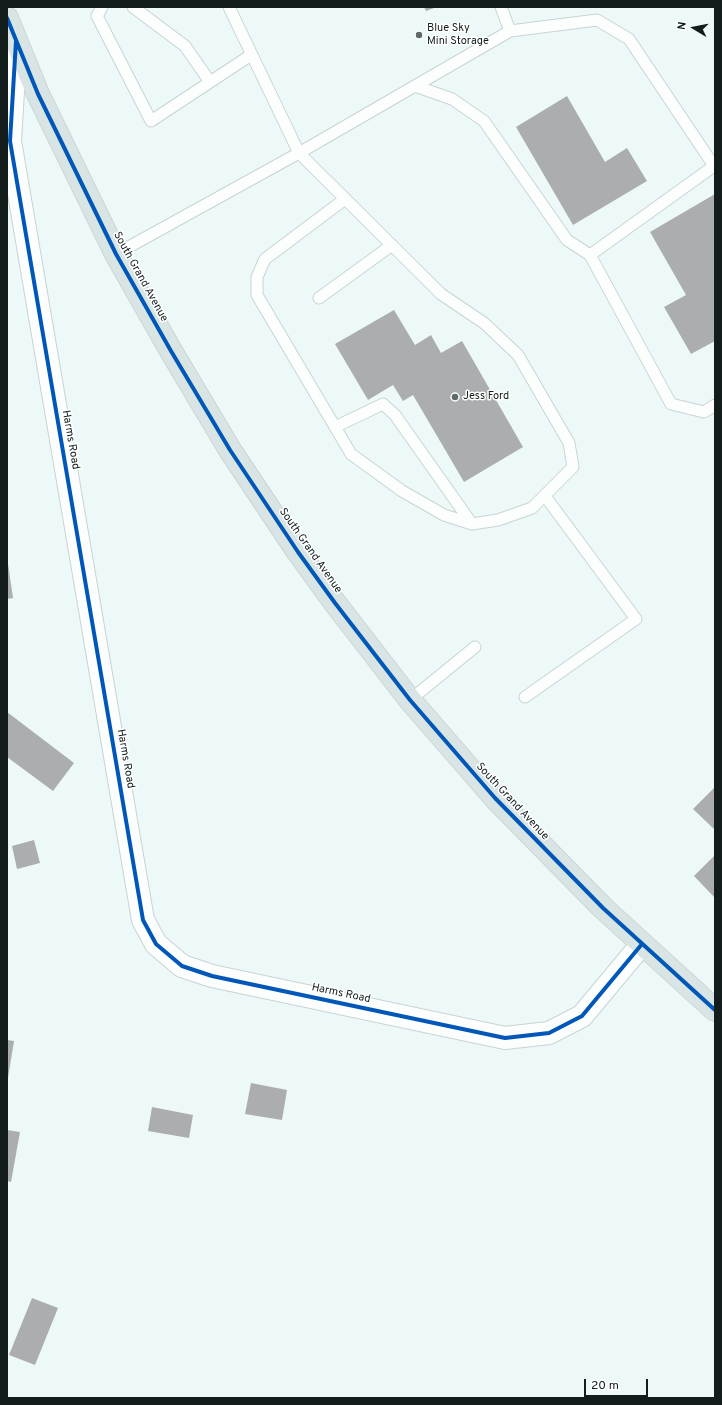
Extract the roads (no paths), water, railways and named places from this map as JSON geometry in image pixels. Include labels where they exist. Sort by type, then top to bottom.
[{"type":"main road","name":"South Grand Avenue","points":[[7,18],[38,94],[116,254],[171,351],[230,450],[335,603],[410,700],[527,832],[603,908],[715,1010]]},
{"type":"street","name":"Harms Road","points":[[16,42],[10,141],[143,920],[156,944],[182,966],[212,976],[505,1038],[549,1033],[582,1016],[642,944]]},
{"type":"lane","points":[[102,7],[97,16],[151,121],[252,55]]},
{"type":"lane","points":[[133,7],[185,46],[210,82]]},
{"type":"lane","points":[[228,7],[299,153],[441,294],[484,324],[518,355],[569,443],[573,467],[532,508],[498,520],[472,524],[444,515],[402,491],[351,454],[257,295],[257,277],[265,259],[345,199]]},
{"type":"lane","points":[[501,7],[510,32]]},
{"type":"lane","points":[[116,254],[299,153],[510,32],[597,20],[629,39],[714,166],[590,255]]},
{"type":"lane","points":[[415,86],[452,99],[484,121],[567,240],[590,255],[671,404],[704,412],[715,405]]},
{"type":"lane","points":[[319,298],[392,245]]},
{"type":"lane","points":[[335,427],[383,404],[395,415],[472,524]]},
{"type":"lane","points":[[525,697],[636,619],[545,496]]},
{"type":"lane","points":[[410,700],[475,647]]},
{"type":"place","name":"Blue Sky Mini Storage","points":[[419,35]]},
{"type":"place","name":"Jess Ford","points":[[455,397]]}]
